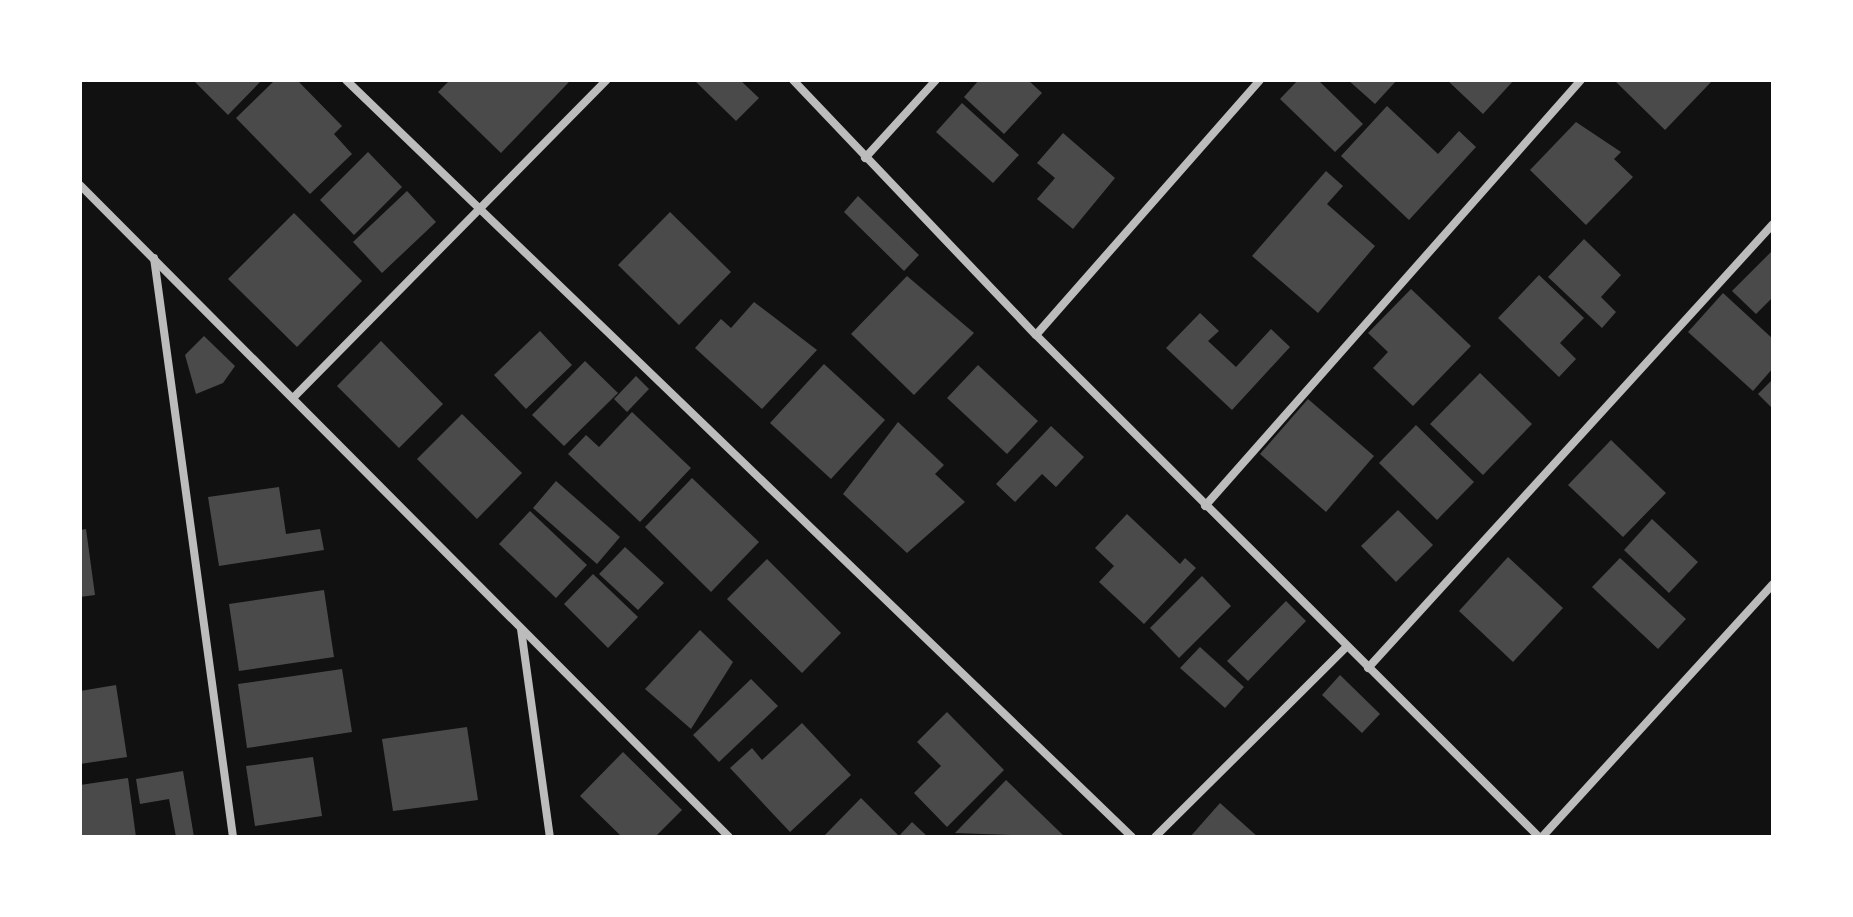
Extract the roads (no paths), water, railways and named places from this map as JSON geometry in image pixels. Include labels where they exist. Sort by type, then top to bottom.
[{"type":"street","points":[[346,80],[480,205],[1132,837]]},
{"type":"street","points":[[293,398],[480,205],[607,80]]},
{"type":"street","points":[[793,80],[1036,335],[1540,837],[1773,584]]},
{"type":"street","points":[[865,158],[936,80]]},
{"type":"street","points":[[1036,335],[1260,80]]},
{"type":"street","points":[[1205,506],[1581,80]]},
{"type":"street","points":[[80,185],[729,837]]},
{"type":"street","points":[[1368,668],[1773,224]]},
{"type":"street","points":[[154,257],[233,837]]},
{"type":"street","points":[[521,629],[550,837]]},
{"type":"street","points":[[1155,837],[1346,647]]}]
